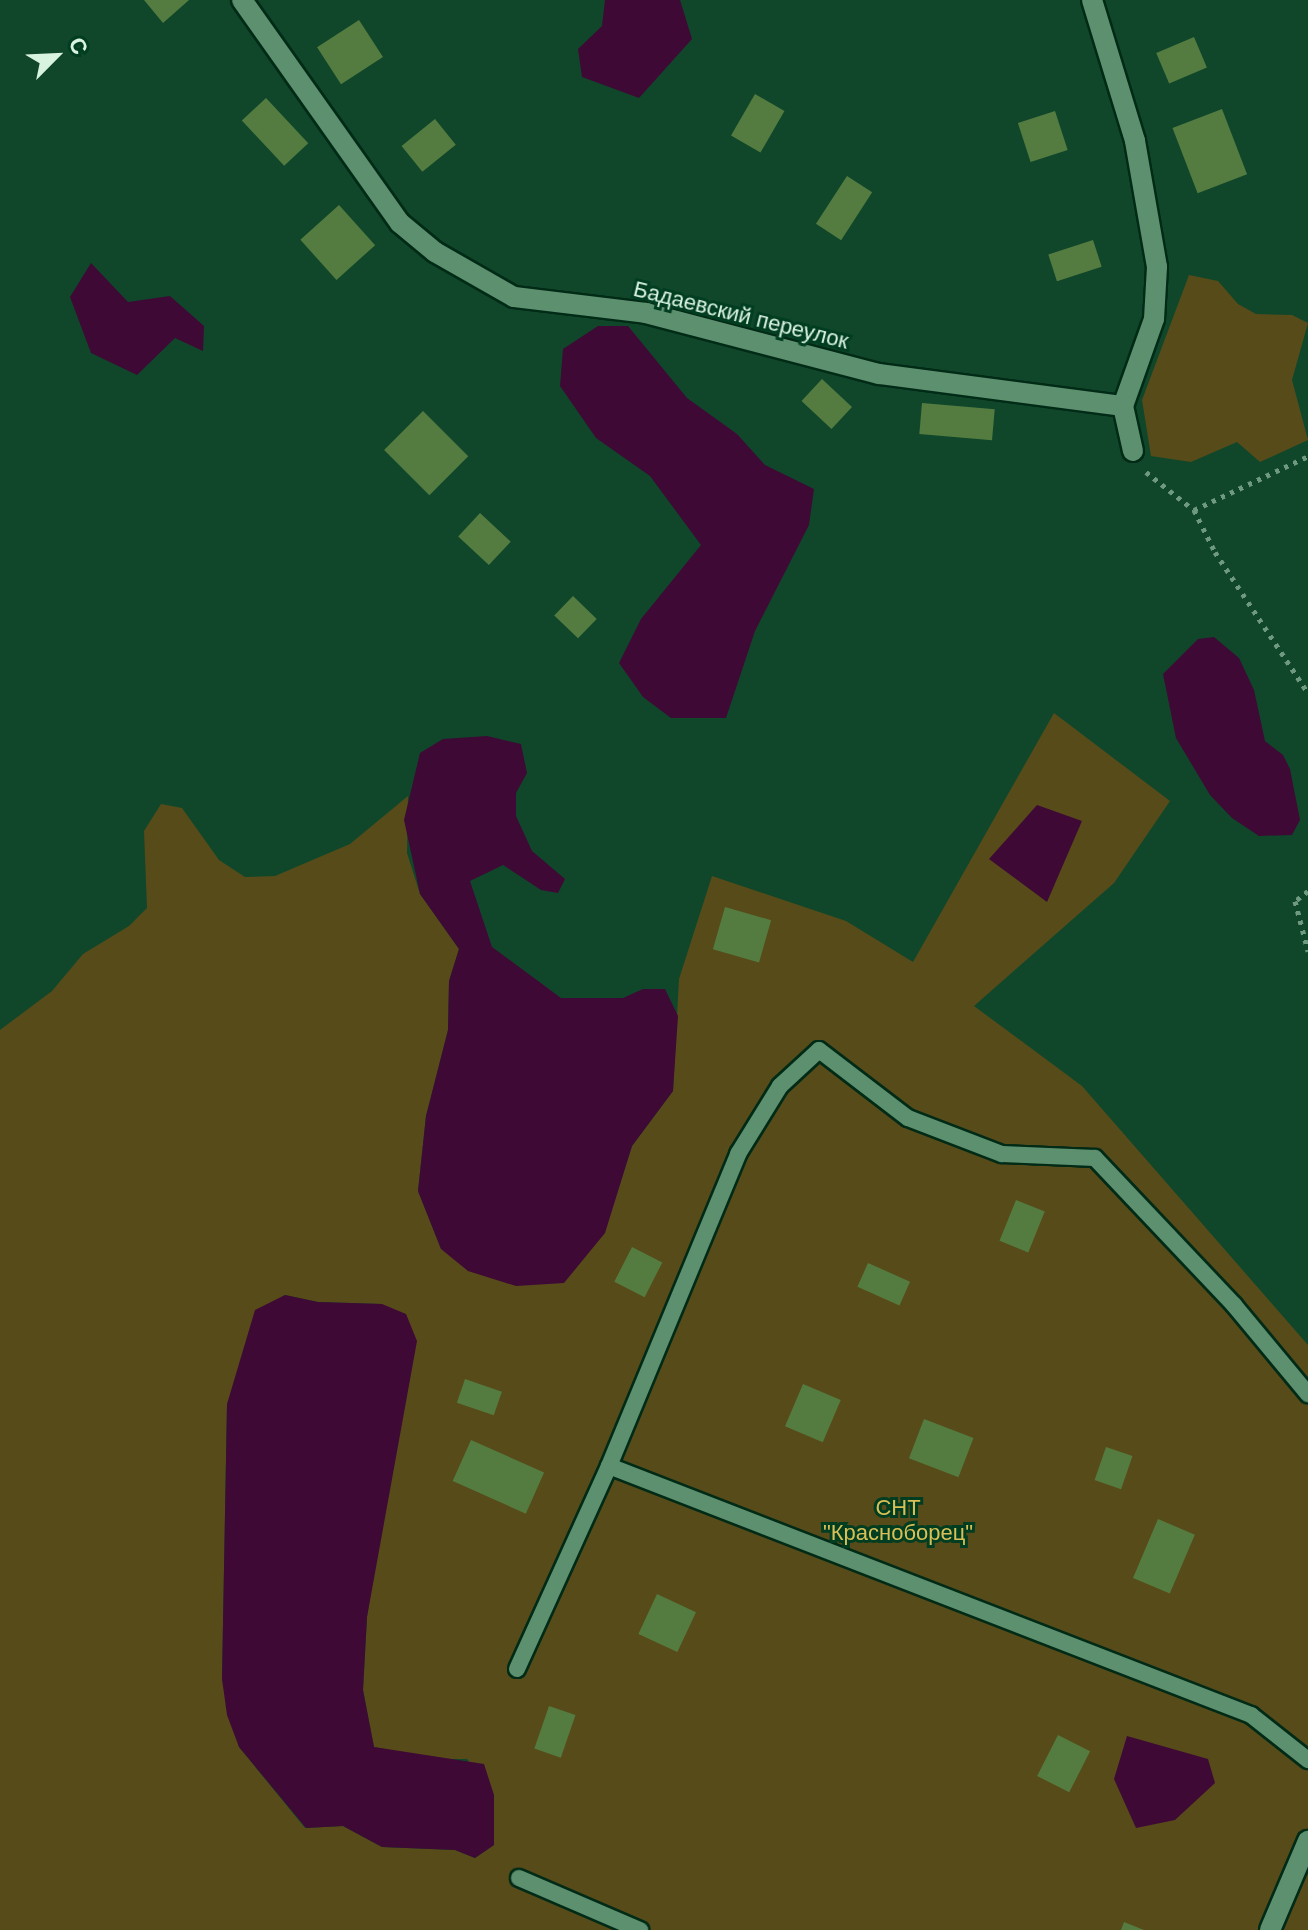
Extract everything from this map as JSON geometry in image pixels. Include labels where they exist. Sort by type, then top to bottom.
[{"type":"street","name":"Бадаевский переулок","points":[[242,0],[400,223],[435,252],[514,297],[646,313],[879,374],[1123,406]]},
{"type":"street","points":[[1092,0],[1135,141],[1157,267],[1154,319],[1123,406],[1133,451]]},
{"type":"street","points":[[1270,1930],[1308,1841]]},
{"type":"lane","points":[[517,1669],[609,1466],[738,1154],[780,1086],[819,1050],[908,1118],[1002,1154],[1095,1158],[1234,1305],[1308,1394]]},
{"type":"lane","points":[[609,1466],[1251,1715],[1308,1760]]},
{"type":"lane","points":[[519,1878],[640,1930]]},
{"type":"path","points":[[1133,451],[1143,469],[1194,510],[1222,563],[1308,693]]},
{"type":"path","points":[[1194,510],[1308,456]]},
{"type":"path","points":[[1308,891],[1295,901],[1308,951]]},
{"type":"green space","points":[[1189,275],[1218,281],[1238,304],[1256,314],[1292,315],[1308,323],[1292,380],[1308,440],[1260,462],[1237,442],[1191,462],[1151,456],[1142,400]]},
{"type":"green space","name":"СНТ \"Красноборец\"","points":[[1054,713],[1170,801],[1114,883],[974,1006],[1082,1086],[1308,1345],[1308,1930],[0,1930],[0,1030],[52,991],[83,954],[129,926],[147,908],[144,831],[161,804],[182,808],[219,860],[245,877],[275,876],[350,844],[408,796],[407,853],[420,894],[459,949],[449,981],[448,1030],[426,1116],[418,1191],[441,1249],[604,1233],[632,1146],[673,1091],[679,979],[712,876],[846,921],[913,962]],"holes":[[[285,1295],[318,1302],[382,1304],[386,1495],[367,1617],[363,1690],[374,1747],[436,1759],[467,1759],[494,1795],[494,1845],[475,1858],[455,1850],[382,1847],[343,1826],[305,1828],[239,1747],[222,1679],[227,1404]]]},
{"type":"shaded area","points":[[605,0],[680,0],[692,39],[639,98],[582,77],[578,49],[602,26]]},
{"type":"shaded area","points":[[91,263],[128,302],[170,296],[204,326],[203,351],[175,338],[137,375],[91,353],[70,297]]},
{"type":"shaded area","points":[[598,326],[628,326],[687,398],[737,434],[765,465],[814,489],[809,525],[755,631],[726,718],[671,718],[643,697],[619,663],[641,619],[701,545],[650,476],[596,438],[560,386],[563,349]]},
{"type":"shaded area","points":[[1214,637],[1239,658],[1254,690],[1265,741],[1283,755],[1290,769],[1300,820],[1292,835],[1259,836],[1232,818],[1210,795],[1176,738],[1163,674],[1198,639]]},
{"type":"shaded area","points":[[487,736],[521,744],[527,773],[516,793],[516,816],[532,851],[565,879],[558,893],[541,890],[503,865],[470,881],[492,947],[561,998],[623,998],[643,989],[665,989],[678,1016],[673,1091],[632,1146],[605,1233],[564,1283],[516,1286],[468,1271],[441,1249],[418,1191],[426,1116],[448,1030],[449,981],[459,949],[420,894],[404,820],[420,753],[443,739]]},
{"type":"shaded area","points":[[1037,805],[1082,821],[1047,902],[989,859]]},
{"type":"shaded area","points":[[285,1295],[318,1302],[382,1304],[406,1314],[417,1341],[367,1617],[363,1690],[374,1747],[484,1764],[494,1795],[494,1845],[475,1858],[455,1850],[382,1847],[343,1826],[306,1828],[239,1747],[227,1715],[222,1679],[227,1404],[255,1310]]},
{"type":"shaded area","points":[[1127,1736],[1208,1759],[1215,1783],[1175,1820],[1136,1828],[1114,1779]]},
{"type":"building","points":[[144,0],[189,0],[163,23]]},
{"type":"building","points":[[359,20],[383,57],[341,84],[317,47]]},
{"type":"building","points":[[1194,37],[1207,67],[1169,83],[1156,53]]},
{"type":"building","points":[[755,94],[784,111],[760,153],[731,136]]},
{"type":"building","points":[[266,98],[308,143],[284,166],[242,121]]},
{"type":"building","points":[[1222,109],[1247,174],[1198,193],[1173,128]]},
{"type":"building","points":[[1055,111],[1068,150],[1031,162],[1018,123]]},
{"type":"building","points":[[435,119],[456,145],[422,172],[402,146]]},
{"type":"building","points":[[847,176],[872,192],[841,240],[816,224]]},
{"type":"building","points":[[339,205],[375,245],[336,280],[300,240]]},
{"type":"building","points":[[1093,240],[1102,267],[1057,281],[1048,255]]},
{"type":"building","points":[[822,379],[852,407],[832,429],[802,401]]},
{"type":"building","points":[[922,403],[995,409],[992,440],[919,434]]},
{"type":"building","points":[[423,411],[468,456],[429,495],[384,450]]},
{"type":"building","points":[[480,513],[511,542],[489,565],[458,536]]},
{"type":"building","points":[[573,596],[597,619],[578,638],[554,615]]},
{"type":"building","points":[[725,907],[771,920],[759,963],[713,949]]},
{"type":"building","points":[[1016,1200],[1045,1212],[1028,1252],[1000,1241]]},
{"type":"building","points":[[632,1247],[662,1262],[645,1297],[614,1282]]},
{"type":"building","points":[[868,1263],[910,1282],[899,1305],[857,1287]]},
{"type":"building","points":[[465,1379],[502,1392],[494,1415],[457,1403]]},
{"type":"building","points":[[803,1384],[841,1400],[823,1442],[785,1426]]},
{"type":"building","points":[[924,1419],[973,1438],[958,1477],[909,1458]]},
{"type":"building","points":[[471,1440],[544,1473],[526,1514],[453,1481]]},
{"type":"building","points":[[1106,1447],[1132,1456],[1121,1489],[1095,1480]]},
{"type":"building","points":[[1158,1519],[1195,1535],[1170,1594],[1133,1578]]},
{"type":"building","points":[[657,1594],[696,1612],[677,1652],[638,1634]]},
{"type":"building","points":[[549,1706],[575,1715],[561,1758],[534,1749]]},
{"type":"building","points":[[1058,1735],[1090,1751],[1069,1792],[1037,1776]]},
{"type":"building","points":[[1124,1922],[1144,1930],[1121,1930]]}]
